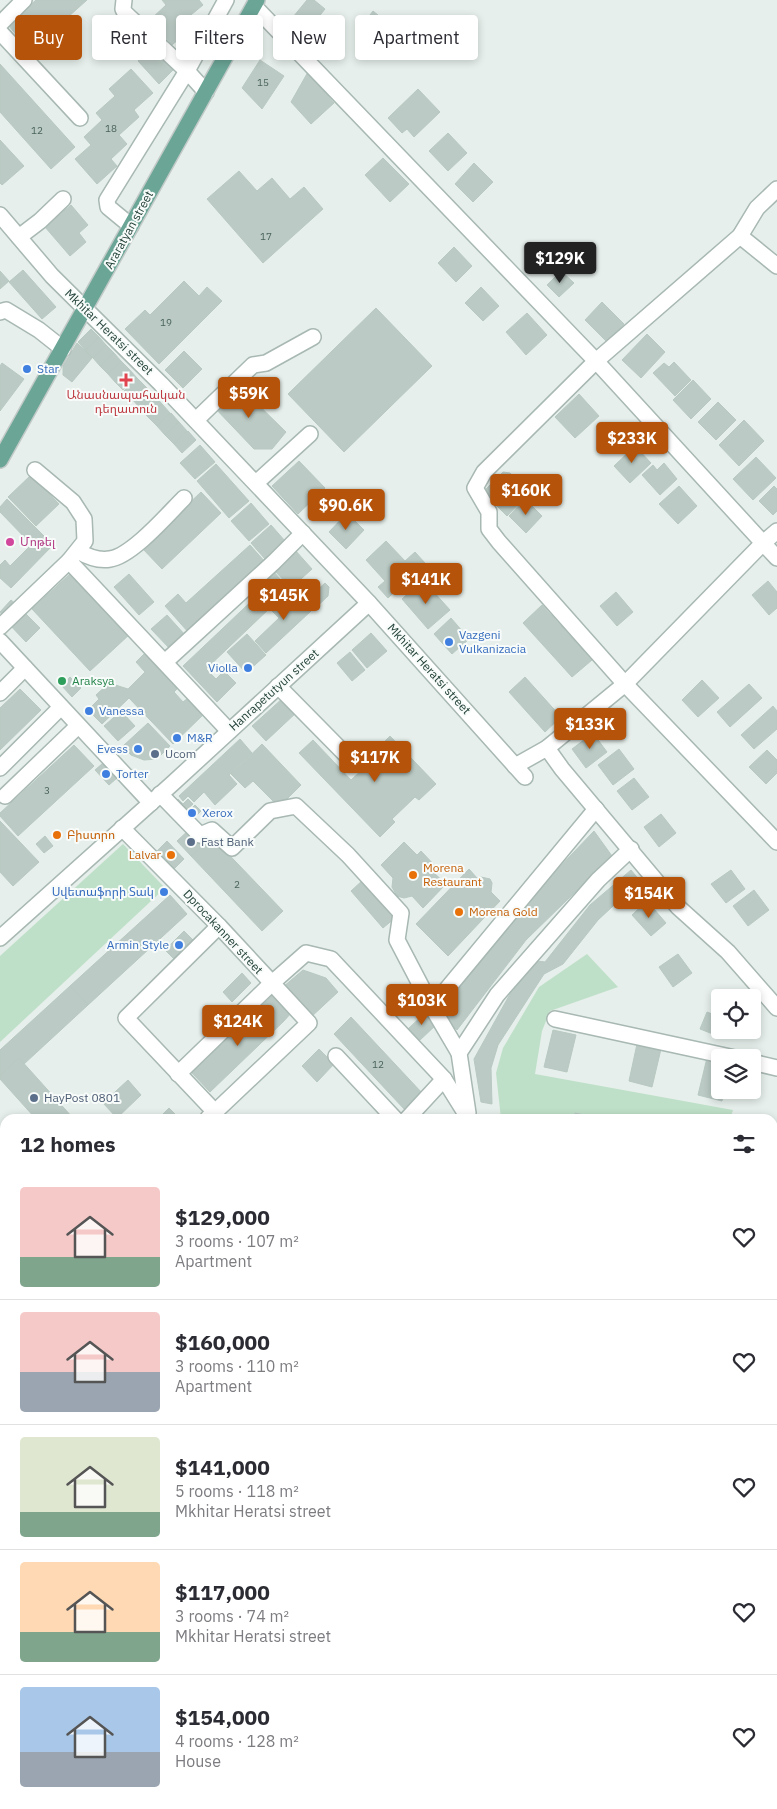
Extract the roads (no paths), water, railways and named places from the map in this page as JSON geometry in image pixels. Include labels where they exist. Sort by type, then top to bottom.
[{"type":"main road","name":"Araratyan street","points":[[0,460],[255,3]]},
{"type":"street","points":[[0,24],[24,0]]},
{"type":"street","points":[[124,0],[123,9],[126,13],[187,71],[206,92]]},
{"type":"street","points":[[131,226],[108,207],[107,200],[187,71],[226,0]]},
{"type":"street","points":[[255,3],[596,361],[777,558]]},
{"type":"street","points":[[0,32],[80,118]]},
{"type":"street","points":[[777,189],[757,208],[740,236],[596,361],[484,472],[474,488],[489,512],[489,529],[625,684],[777,842]]},
{"type":"street","points":[[19,237],[40,221],[63,199]]},
{"type":"street","name":"Mkhitar Heratsi street","points":[[0,215],[52,276],[162,384],[369,603],[520,772],[548,748]]},
{"type":"street","points":[[740,236],[777,266]]},
{"type":"street","points":[[0,312],[6,310],[39,330],[63,348]]},
{"type":"street","points":[[196,420],[254,365],[266,362],[313,337]]},
{"type":"street","points":[[256,483],[310,434]]},
{"type":"street","points":[[0,627],[73,556],[86,540],[84,519],[73,502],[35,470]]},
{"type":"street","points":[[73,556],[111,560],[129,552],[184,498]]},
{"type":"street","points":[[777,531],[625,684],[548,748],[562,769],[678,907],[728,952],[777,1008]]},
{"type":"street","points":[[165,662],[303,533]]},
{"type":"street","points":[[73,556],[165,662],[230,731]]},
{"type":"street","name":"Hanrapetutyun street","points":[[0,938],[369,603]]},
{"type":"street","points":[[3,650],[25,668],[78,726],[155,799],[200,835],[212,830],[232,848],[270,811],[296,806],[348,855],[401,913],[397,940],[432,1007],[459,1053],[468,1114]]},
{"type":"street","points":[[0,692],[25,668]]},
{"type":"street","points":[[278,686],[348,758]]},
{"type":"street","points":[[0,768],[61,707]]},
{"type":"street","points":[[6,796],[78,726]]},
{"type":"street","points":[[432,1007],[596,809]]},
{"type":"street","name":"Dprocakanner street","points":[[122,828],[219,926],[272,983],[306,953],[331,958],[444,1079],[466,1114]]},
{"type":"street","points":[[459,1053],[497,995],[598,880],[631,849]]},
{"type":"street","points":[[210,1114],[178,1074],[126,1018],[219,926]]},
{"type":"street","points":[[178,1074],[272,983],[308,1023],[212,1114]]},
{"type":"street","points":[[555,1019],[711,1053]]},
{"type":"street","points":[[336,1056],[390,1114]]},
{"type":"street","points":[[761,1064],[777,1068]]},
{"type":"street","points":[[412,1114],[444,1079]]},
{"type":"place","name":"Star","points":[[27,369]]},
{"type":"place","name":"Անասնապահական դեղատուն","points":[[126,380]]},
{"type":"place","name":"Մոթել","points":[[10,542]]},
{"type":"place","name":"Vazgeni Vulkanizacia","points":[[449,642]]},
{"type":"place","name":"Violla","points":[[248,668]]},
{"type":"place","name":"Araksya","points":[[62,681]]},
{"type":"place","name":"Vanessa","points":[[89,711]]},
{"type":"place","name":"M&R","points":[[177,738]]},
{"type":"place","name":"Evess","points":[[138,749]]},
{"type":"place","name":"Ucom","points":[[155,754]]},
{"type":"place","name":"Torter","points":[[106,774]]},
{"type":"place","name":"Xerox","points":[[192,813]]},
{"type":"place","name":"Բիստրո","points":[[57,835]]},
{"type":"place","name":"Fast Bank","points":[[191,842]]},
{"type":"place","name":"Lalvar","points":[[171,855]]},
{"type":"place","name":"Morena Restaurant","points":[[413,875]]},
{"type":"place","name":"Սվետաֆորի Տակ","points":[[164,892]]},
{"type":"place","name":"Morena Gold","points":[[459,912]]},
{"type":"place","name":"Armin Style","points":[[179,945]]},
{"type":"place","name":"HayPost 0801","points":[[34,1098]]}]
